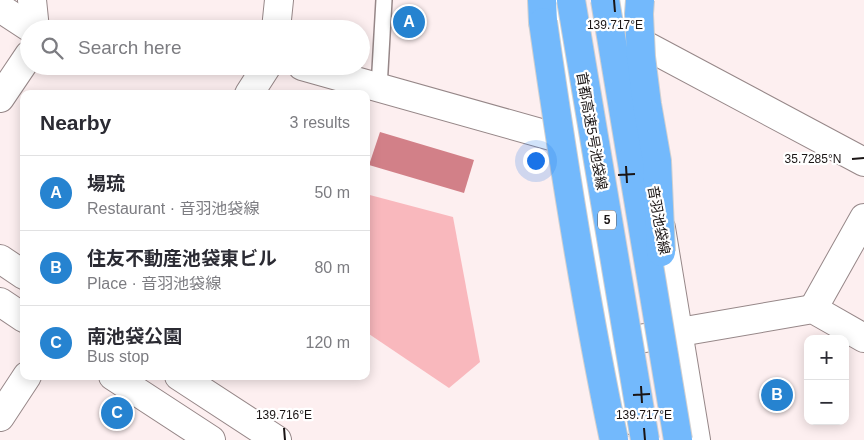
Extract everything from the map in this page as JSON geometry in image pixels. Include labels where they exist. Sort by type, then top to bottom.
[{"type":"highway","points":[[542,0],[543,22],[564,163],[599,371],[614,440]]},
{"type":"highway","name":"首都高速5号池袋線","points":[[571,0],[645,440]]},
{"type":"highway","points":[[605,0],[678,440]]},
{"type":"highway","points":[[640,0],[641,58],[646,104],[657,160],[668,382]]},
{"type":"street","points":[[32,0],[33,20]]},
{"type":"street","points":[[277,20],[279,0]]},
{"type":"street","points":[[555,0],[576,143],[626,440]]},
{"type":"street","name":"音羽池袋線","points":[[622,0],[696,440]]},
{"type":"street","points":[[0,8],[20,21]]},
{"type":"street","points":[[628,36],[864,162]]},
{"type":"street","points":[[0,98],[20,68]]},
{"type":"street","points":[[252,90],[261,75]]},
{"type":"street","points":[[334,75],[576,143]]},
{"type":"street","points":[[813,309],[864,218]]},
{"type":"street","points":[[0,259],[20,272]]},
{"type":"street","points":[[0,302],[20,315]]},
{"type":"street","points":[[610,344],[813,309],[864,338]]},
{"type":"street","points":[[0,417],[24,380]]},
{"type":"street","points":[[119,380],[210,440]]},
{"type":"street","points":[[185,380],[277,440]]},
{"type":"lane","points":[[379,88],[384,0]]},
{"type":"shaded area","points":[[380,132],[474,160],[464,193],[370,165]]},
{"type":"shaded area","points":[[370,195],[453,217],[480,362],[449,388],[370,335]]},
{"type":"place","name":"場琉","points":[[409,22]]},
{"type":"place","name":"住友不動産池袋東ビル","points":[[777,395]]},
{"type":"place","name":"南池袋公園","points":[[117,413]]}]
